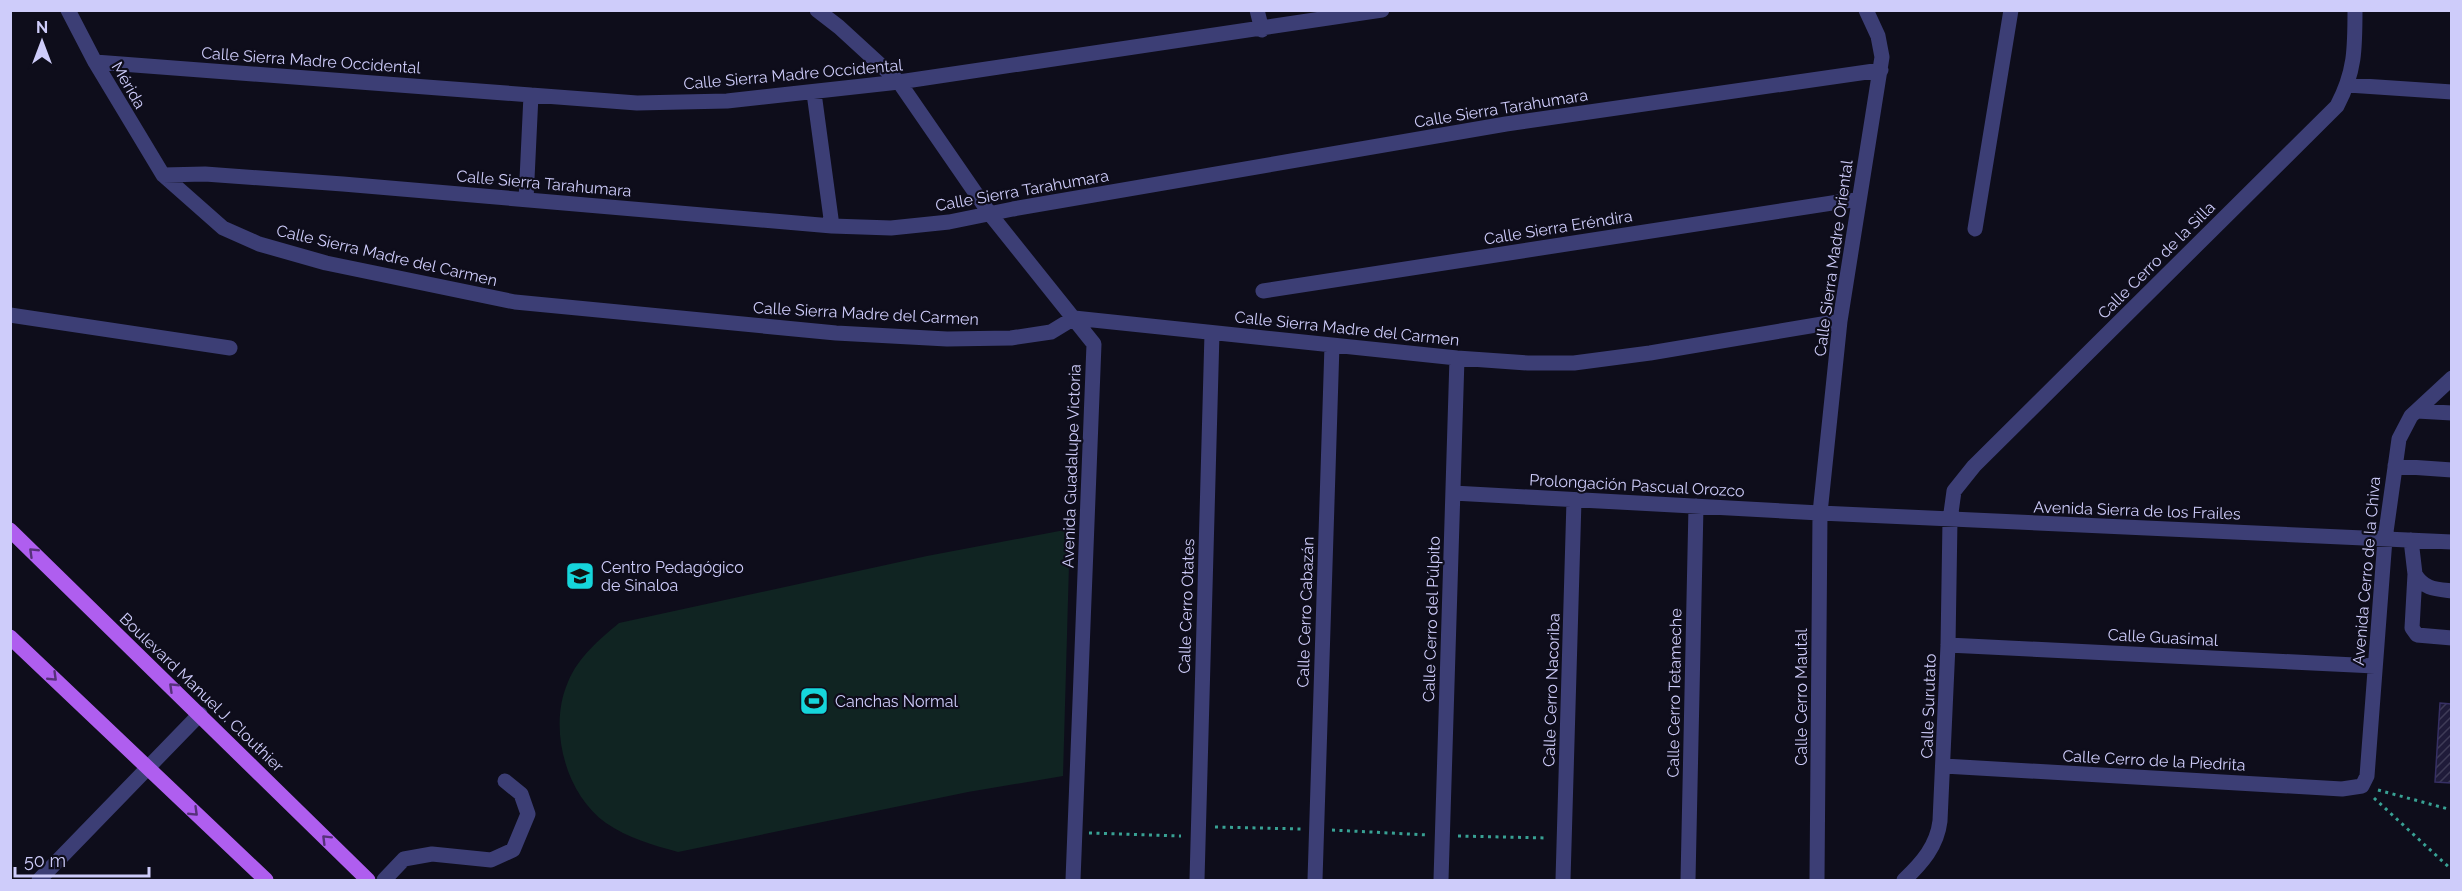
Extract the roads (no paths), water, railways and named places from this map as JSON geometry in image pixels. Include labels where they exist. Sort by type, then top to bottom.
[{"type":"main road","name":"Boulevard Manuel J. Clouthier","points":[[10,530],[368,880]]},
{"type":"main road","points":[[10,637],[266,880]]},
{"type":"street","name":"Mérida","points":[[68,10],[94,62],[163,175]]},
{"type":"street","name":"Avenida Guadalupe Victoria","points":[[817,10],[899,82],[990,214],[1094,344],[1073,880]]},
{"type":"street","points":[[1257,10],[1262,30]]},
{"type":"street","name":"Calle Sierra Madre Occidental","points":[[94,62],[637,103],[727,101],[899,82],[1262,30],[1382,10]]},
{"type":"street","name":"Calle Sierra Madre Oriental","points":[[1820,513],[1840,321],[1858,199],[1881,70],[1882,57],[1878,36],[1866,10]]},
{"type":"street","points":[[1975,228],[2011,10]]},
{"type":"street","name":"Calle Cerro de la Silla","points":[[1950,520],[1954,491],[1974,466],[2337,106],[2348,85],[2355,49],[2355,10]]},
{"type":"street","name":"Calle Sierra Tarahumara","points":[[163,175],[205,174],[832,226],[891,228],[949,222],[1506,124],[1881,70]]},
{"type":"street","points":[[2348,85],[2451,92]]},
{"type":"street","points":[[814,93],[832,226]]},
{"type":"street","points":[[526,200],[531,95]]},
{"type":"street","name":"Calle Sierra Madre del Carmen","points":[[163,175],[223,228],[259,244],[326,262],[515,302],[836,333],[947,339],[1011,338],[1051,332],[1074,318],[1456,358],[1528,363],[1574,363],[1650,353],[1840,321]]},
{"type":"street","name":"Calle Sierra Eréndira","points":[[1263,291],[1858,199]]},
{"type":"street","points":[[10,315],[230,348]]},
{"type":"street","name":"Calle Cerro Otates","points":[[1197,880],[1212,333]]},
{"type":"street","name":"Calle Cerro Cabazán","points":[[1315,880],[1332,345]]},
{"type":"street","name":"Calle Cerro del Púlpito","points":[[1442,880],[1456,358]]},
{"type":"street","name":"Avenida Cerro de la Chiva","points":[[2362,786],[2367,776],[2385,539],[2399,439],[2411,416],[2451,378]]},
{"type":"street","points":[[2417,411],[2451,413]]},
{"type":"street","points":[[2395,466],[2451,470]]},
{"type":"street","name":"Prolongación Pascual Orozco","points":[[1453,493],[1820,513]]},
{"type":"street","name":"Calle Cerro Nacoriba","points":[[1563,880],[1574,500]]},
{"type":"street","name":"Calle Cerro Tetameche","points":[[1688,880],[1696,506]]},
{"type":"street","name":"Avenida Sierra de los Frailes","points":[[1820,513],[2451,542]]},
{"type":"street","name":"Calle Cerro Mautal","points":[[1817,880],[1820,513]]},
{"type":"street","name":"Calle Surutato","points":[[1904,880],[1916,869],[1938,837],[1944,766],[1950,520]]},
{"type":"street","points":[[2411,540],[2415,574],[2412,628],[2417,635],[2451,638]]},
{"type":"street","points":[[2415,574],[2420,582],[2429,588],[2451,591]]},
{"type":"street","name":"Calle Guasimal","points":[[1948,645],[2375,666]]},
{"type":"street","points":[[39,880],[200,714]]},
{"type":"street","name":"Calle Cerro de la Piedrita","points":[[1944,766],[2342,789],[2362,786]]},
{"type":"street","points":[[384,880],[404,860],[432,854],[491,860],[513,850],[528,814],[521,794],[506,781]]},
{"type":"place","name":"Centro Pedagógico de Sinaloa","points":[[580,576]]},
{"type":"place","name":"Canchas Normal","points":[[814,701]]}]
